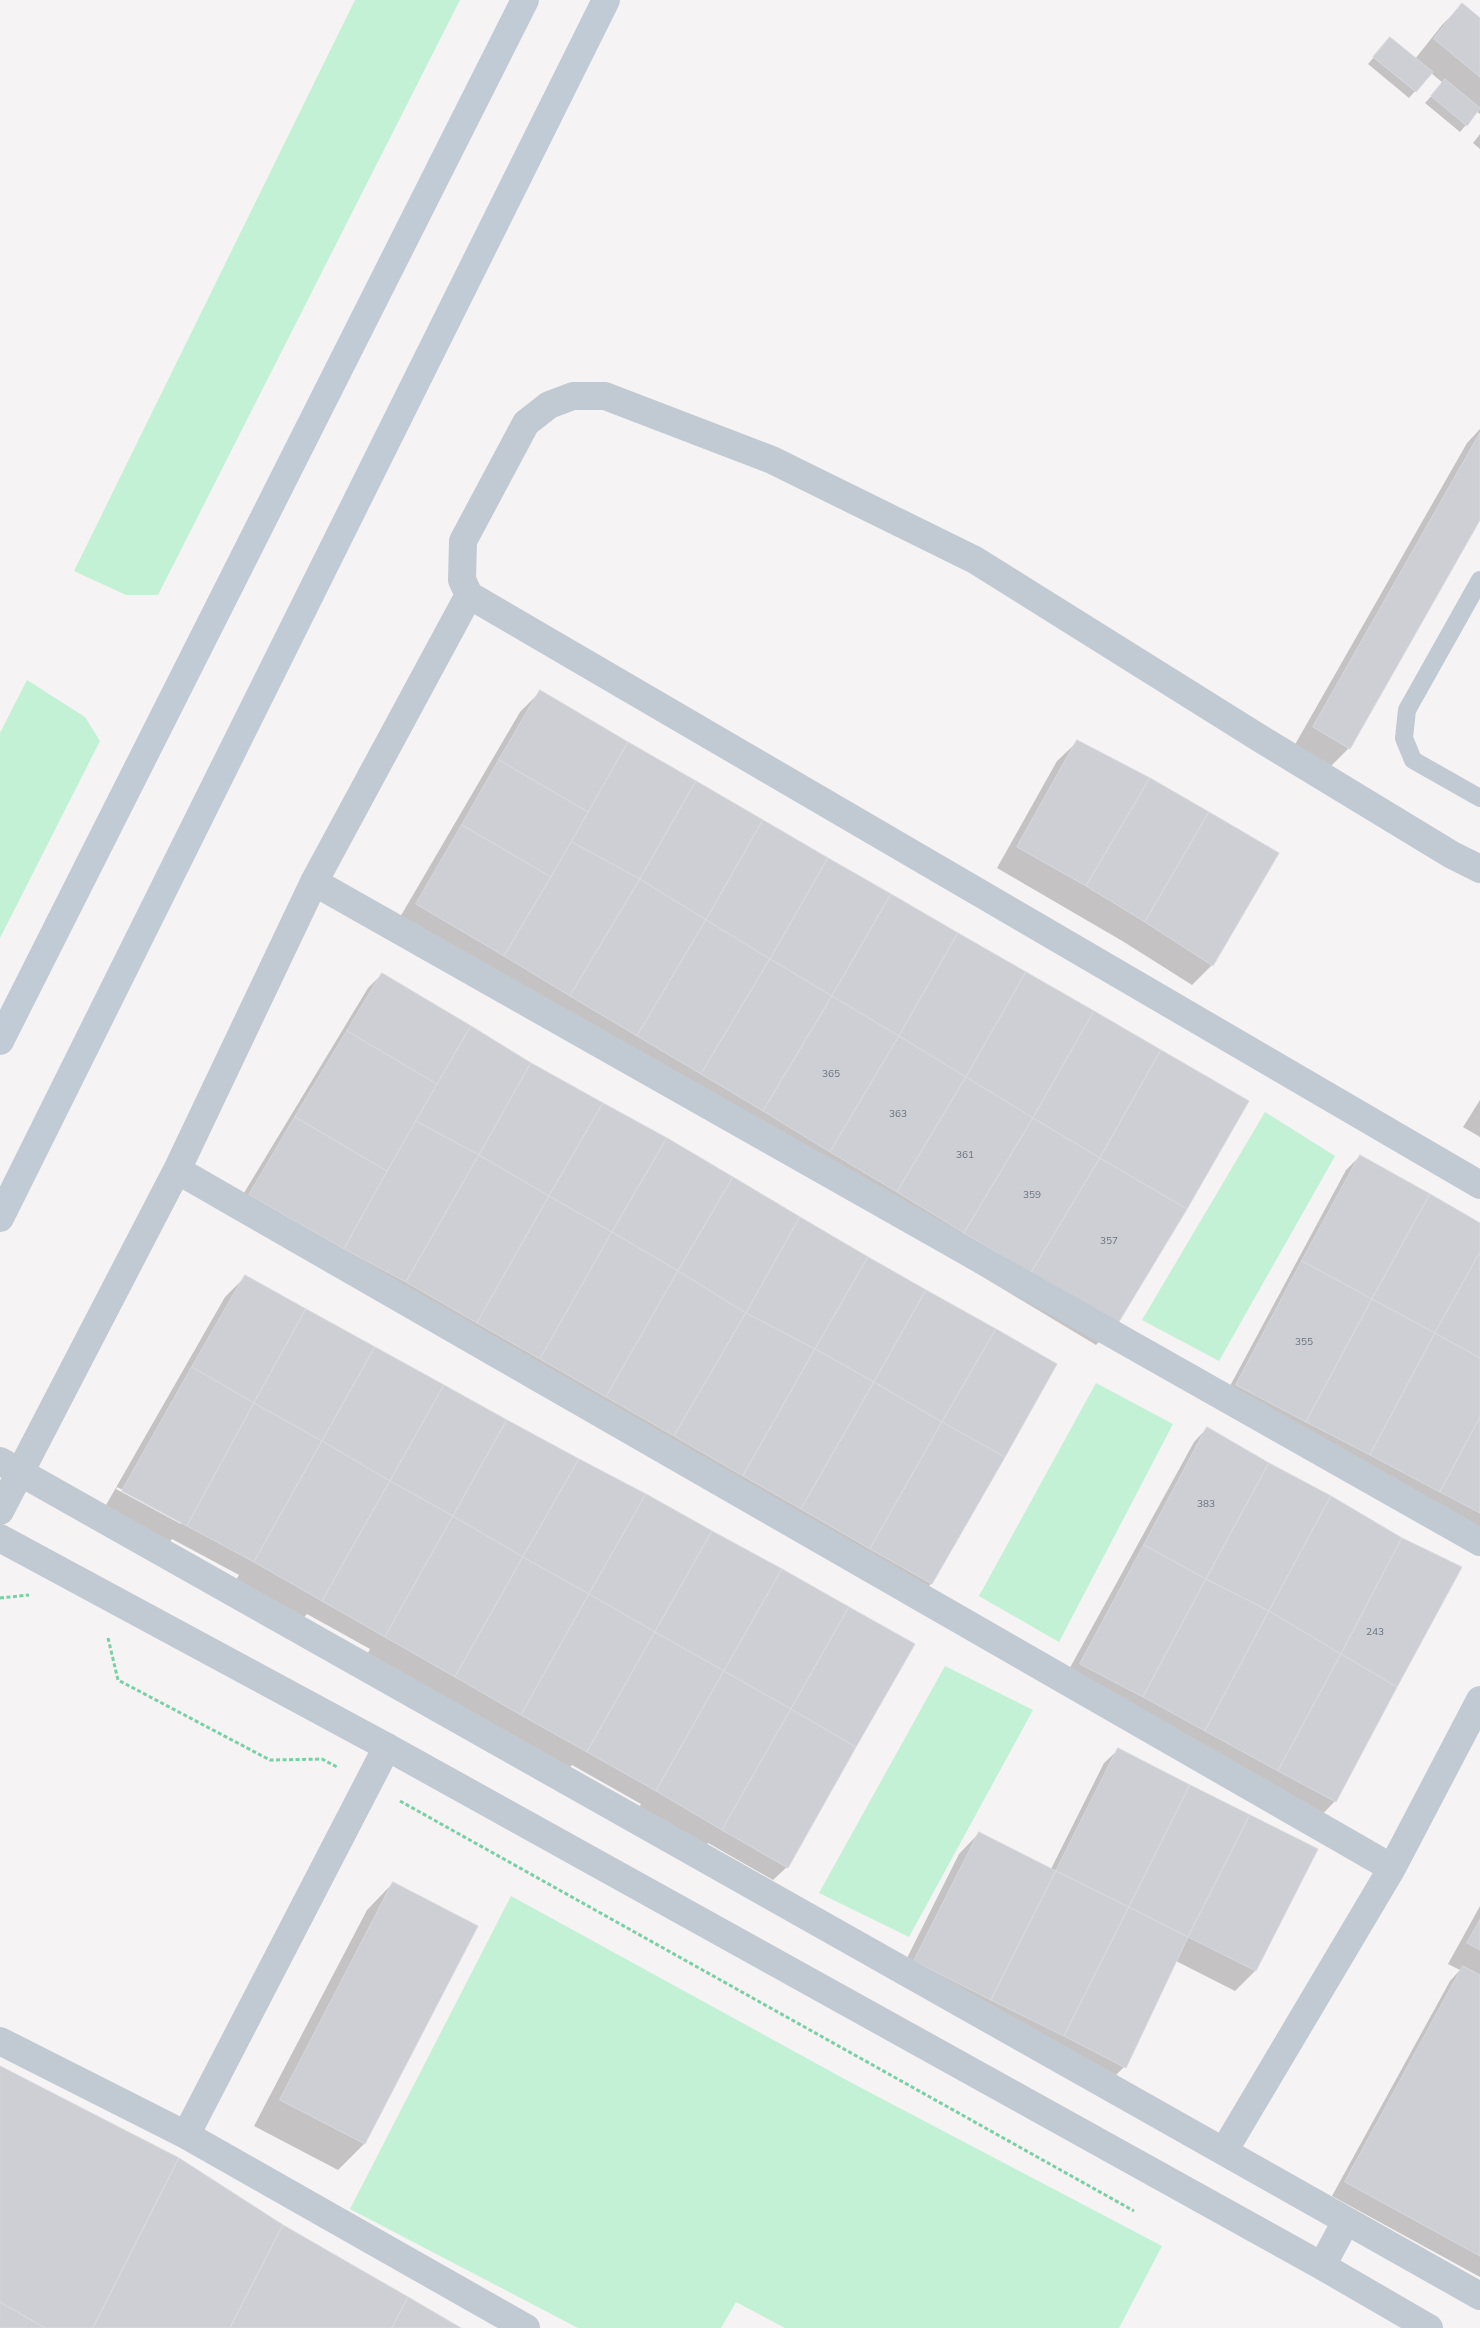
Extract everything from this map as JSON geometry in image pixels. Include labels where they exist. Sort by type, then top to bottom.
[{"type":"main road","points":[[0,1041],[525,0]]},
{"type":"main road","points":[[0,1218],[606,0]]},
{"type":"street","points":[[1480,870],[1452,855],[1261,739],[976,560],[772,460],[605,396],[573,396],[549,405],[526,423],[463,541],[462,580],[469,595],[1480,1185]]},
{"type":"street","points":[[0,1511],[10,1467],[177,1170],[314,882],[469,595]]},
{"type":"street","points":[[314,882],[1480,1542]]},
{"type":"street","points":[[177,1170],[1392,1868]]},
{"type":"street","points":[[10,1467],[1480,2296]]},
{"type":"street","points":[[0,1538],[388,1747],[1322,2266],[1429,2328]]},
{"type":"street","points":[[1224,2152],[1392,1868],[1480,1700]]},
{"type":"street","points":[[186,2135],[388,1747]]},
{"type":"street","points":[[0,2041],[186,2135],[526,2328]]},
{"type":"street","points":[[1322,2266],[1346,2221]]},
{"type":"lane","points":[[1480,580],[1407,710],[1404,738],[1413,760],[1480,798]]},
{"type":"path","points":[[0,1598],[37,1594]]},
{"type":"path","points":[[107,1633],[118,1680],[270,1760],[322,1759],[1134,2212]]},
{"type":"green space","points":[[355,0],[460,0],[158,595],[126,595],[74,571]]},
{"type":"green space","points":[[27,680],[85,717],[100,741],[0,938],[0,733]]},
{"type":"green space","points":[[1265,1112],[1335,1156],[1219,1361],[1142,1320]]},
{"type":"green space","points":[[1096,1383],[1173,1424],[1059,1642],[979,1596]]},
{"type":"green space","points":[[945,1666],[1033,1710],[909,1937],[819,1893]]},
{"type":"green space","points":[[511,1896],[850,2082],[1162,2246],[1119,2328],[785,2328],[736,2302],[721,2328],[578,2328],[350,2209]]},
{"type":"building","points":[[1462,3],[1480,18],[1480,77],[1434,39]]},
{"type":"building","points":[[1390,37],[1433,72],[1416,92],[1373,57]]},
{"type":"building","points":[[1445,79],[1480,108],[1467,126],[1431,96]]},
{"type":"building","points":[[1480,433],[1480,520],[1350,749],[1313,727]]},
{"type":"building","points":[[540,690],[628,742],[588,812],[499,760]]},
{"type":"building","points":[[1077,740],[1150,778],[1086,886],[1017,847]]},
{"type":"building","points":[[628,742],[696,781],[640,879],[572,842]]},
{"type":"building","points":[[499,760],[588,812],[551,877],[462,825]]},
{"type":"building","points":[[1150,778],[1209,812],[1145,922],[1086,886]]},
{"type":"building","points":[[696,781],[763,820],[706,920],[640,879]]},
{"type":"building","points":[[1209,812],[1279,853],[1213,966],[1145,922]]},
{"type":"building","points":[[763,820],[828,858],[770,959],[706,920]]},
{"type":"building","points":[[462,825],[551,877],[504,956],[416,904]]},
{"type":"building","points":[[572,842],[640,879],[570,996],[504,956]]},
{"type":"building","points":[[828,858],[891,894],[832,996],[770,959]]},
{"type":"building","points":[[640,879],[706,920],[637,1036],[570,996]]},
{"type":"building","points":[[891,894],[958,933],[899,1036],[832,996]]},
{"type":"building","points":[[706,920],[770,959],[701,1074],[637,1036]]},
{"type":"building","points":[[958,933],[1026,972],[966,1077],[899,1036]]},
{"type":"building","points":[[770,959],[832,996],[763,1111],[701,1074]]},
{"type":"building","points":[[1026,972],[1094,1011],[1033,1118],[966,1077]]},
{"type":"building","points":[[382,973],[471,1026],[437,1084],[347,1031]]},
{"type":"building","points":[[832,996],[899,1036],[830,1152],[763,1111]]},
{"type":"building","points":[[1094,1011],[1161,1050],[1100,1158],[1033,1118]]},
{"type":"building","points":[[471,1026],[531,1063],[479,1155],[416,1121]]},
{"type":"building","points":[[347,1031],[437,1084],[387,1171],[295,1117]]},
{"type":"building","points":[[899,1036],[966,1077],[897,1192],[830,1152]]},
{"type":"building","points":[[1161,1050],[1249,1101],[1187,1209],[1100,1158]]},
{"type":"building","points":[[531,1063],[603,1103],[549,1196],[479,1155]]},
{"type":"building","points":[[966,1077],[1033,1118],[964,1233],[897,1192]]},
{"type":"building","points":[[603,1103],[667,1138],[612,1232],[549,1196]]},
{"type":"building","points":[[295,1117],[387,1171],[344,1249],[249,1195]]},
{"type":"building","points":[[1033,1118],[1100,1158],[1031,1273],[964,1233]]},
{"type":"building","points":[[416,1121],[479,1155],[406,1282],[344,1249]]},
{"type":"building","points":[[667,1138],[733,1177],[678,1271],[612,1232]]},
{"type":"building","points":[[479,1155],[549,1196],[477,1323],[406,1282]]},
{"type":"building","points":[[1360,1155],[1430,1194],[1372,1299],[1302,1261]]},
{"type":"building","points":[[1100,1158],[1187,1209],[1117,1325],[1031,1273]]},
{"type":"building","points":[[733,1177],[800,1217],[746,1313],[678,1271]]},
{"type":"building","points":[[1430,1194],[1480,1223],[1480,1252],[1435,1333],[1372,1299]]},
{"type":"building","points":[[549,1196],[612,1232],[540,1359],[477,1323]]},
{"type":"building","points":[[800,1217],[868,1257],[815,1349],[746,1313]]},
{"type":"building","points":[[612,1232],[678,1271],[606,1397],[540,1359]]},
{"type":"building","points":[[1480,1252],[1480,1358],[1435,1333]]},
{"type":"building","points":[[868,1257],[926,1290],[874,1382],[815,1349]]},
{"type":"building","points":[[1302,1261],[1372,1299],[1306,1422],[1236,1385]]},
{"type":"building","points":[[678,1271],[746,1313],[674,1436],[606,1397]]},
{"type":"building","points":[[245,1275],[306,1309],[254,1403],[192,1367]]},
{"type":"building","points":[[926,1290],[996,1329],[942,1422],[874,1382]]},
{"type":"building","points":[[1372,1299],[1435,1333],[1370,1455],[1306,1422]]},
{"type":"building","points":[[306,1309],[375,1347],[322,1441],[254,1403]]},
{"type":"building","points":[[746,1313],[815,1349],[743,1476],[674,1436]]},
{"type":"building","points":[[996,1329],[1057,1364],[1005,1457],[942,1422]]},
{"type":"building","points":[[1435,1333],[1480,1358],[1480,1417],[1440,1492],[1370,1455]]},
{"type":"building","points":[[375,1347],[444,1385],[390,1481],[322,1441]]},
{"type":"building","points":[[815,1349],[874,1382],[801,1509],[743,1476]]},
{"type":"building","points":[[192,1367],[254,1403],[187,1526],[122,1491]]},
{"type":"building","points":[[874,1382],[942,1422],[870,1549],[801,1509]]},
{"type":"building","points":[[444,1385],[507,1420],[453,1516],[390,1481]]},
{"type":"building","points":[[254,1403],[322,1441],[254,1562],[187,1526]]},
{"type":"building","points":[[1480,1417],[1480,1513],[1440,1492]]},
{"type":"building","points":[[507,1420],[579,1459],[523,1557],[453,1516]]},
{"type":"building","points":[[942,1422],[1005,1457],[932,1584],[870,1549]]},
{"type":"building","points":[[1207,1427],[1269,1463],[1206,1579],[1144,1545]]},
{"type":"building","points":[[322,1441],[390,1481],[322,1601],[254,1562]]},
{"type":"building","points":[[579,1459],[646,1494],[589,1594],[523,1557]]},
{"type":"building","points":[[1269,1463],[1331,1496],[1269,1611],[1206,1579]]},
{"type":"building","points":[[390,1481],[453,1516],[385,1637],[322,1601]]},
{"type":"building","points":[[646,1494],[712,1531],[655,1632],[589,1594]]},
{"type":"building","points":[[1331,1496],[1402,1538],[1341,1654],[1269,1611]]},
{"type":"building","points":[[453,1516],[523,1557],[455,1677],[385,1637]]},
{"type":"building","points":[[712,1531],[782,1569],[724,1671],[655,1632]]},
{"type":"building","points":[[1402,1538],[1462,1567],[1397,1687],[1341,1654]]},
{"type":"building","points":[[1144,1545],[1206,1579],[1143,1697],[1080,1664]]},
{"type":"building","points":[[523,1557],[589,1594],[521,1715],[455,1677]]},
{"type":"building","points":[[782,1569],[849,1607],[791,1709],[724,1671]]},
{"type":"building","points":[[1206,1579],[1269,1611],[1205,1731],[1143,1697]]},
{"type":"building","points":[[589,1594],[655,1632],[587,1752],[521,1715]]},
{"type":"building","points":[[849,1607],[915,1644],[856,1747],[791,1709]]},
{"type":"building","points":[[1269,1611],[1341,1654],[1278,1771],[1205,1731]]},
{"type":"building","points":[[655,1632],[724,1671],[656,1791],[587,1752]]},
{"type":"building","points":[[1341,1654],[1397,1687],[1336,1802],[1278,1771]]},
{"type":"building","points":[[724,1671],[791,1709],[722,1830],[656,1791]]},
{"type":"building","points":[[791,1709],[856,1747],[788,1868],[722,1830]]},
{"type":"building","points":[[1118,1748],[1190,1785],[1129,1907],[1056,1871]]},
{"type":"building","points":[[1190,1785],[1250,1815],[1188,1937],[1129,1907]]},
{"type":"building","points":[[1250,1815],[1318,1849],[1256,1971],[1188,1937]]},
{"type":"building","points":[[979,1832],[1056,1871],[991,2000],[914,1961]]},
{"type":"building","points":[[1056,1871],[1129,1907],[1064,2036],[991,2000]]},
{"type":"building","points":[[393,1882],[478,1926],[365,2144],[280,2100]]},
{"type":"building","points":[[1129,1907],[1188,1937],[1126,2068],[1064,2036]]},
{"type":"building","points":[[1480,1920],[1480,1950],[1467,1943]]},
{"type":"building","points":[[1463,1966],[1480,1975],[1480,2256],[1345,2182]]},
{"type":"building","points":[[0,2066],[179,2158],[93,2328],[45,2328],[0,2302]]},
{"type":"building","points":[[179,2158],[283,2225],[230,2328],[93,2328]]},
{"type":"building","points":[[283,2225],[408,2297],[392,2328],[230,2328]]},
{"type":"building","points":[[408,2297],[461,2328],[392,2328]]},
{"type":"building","points":[[0,2302],[45,2328],[0,2328]]}]
